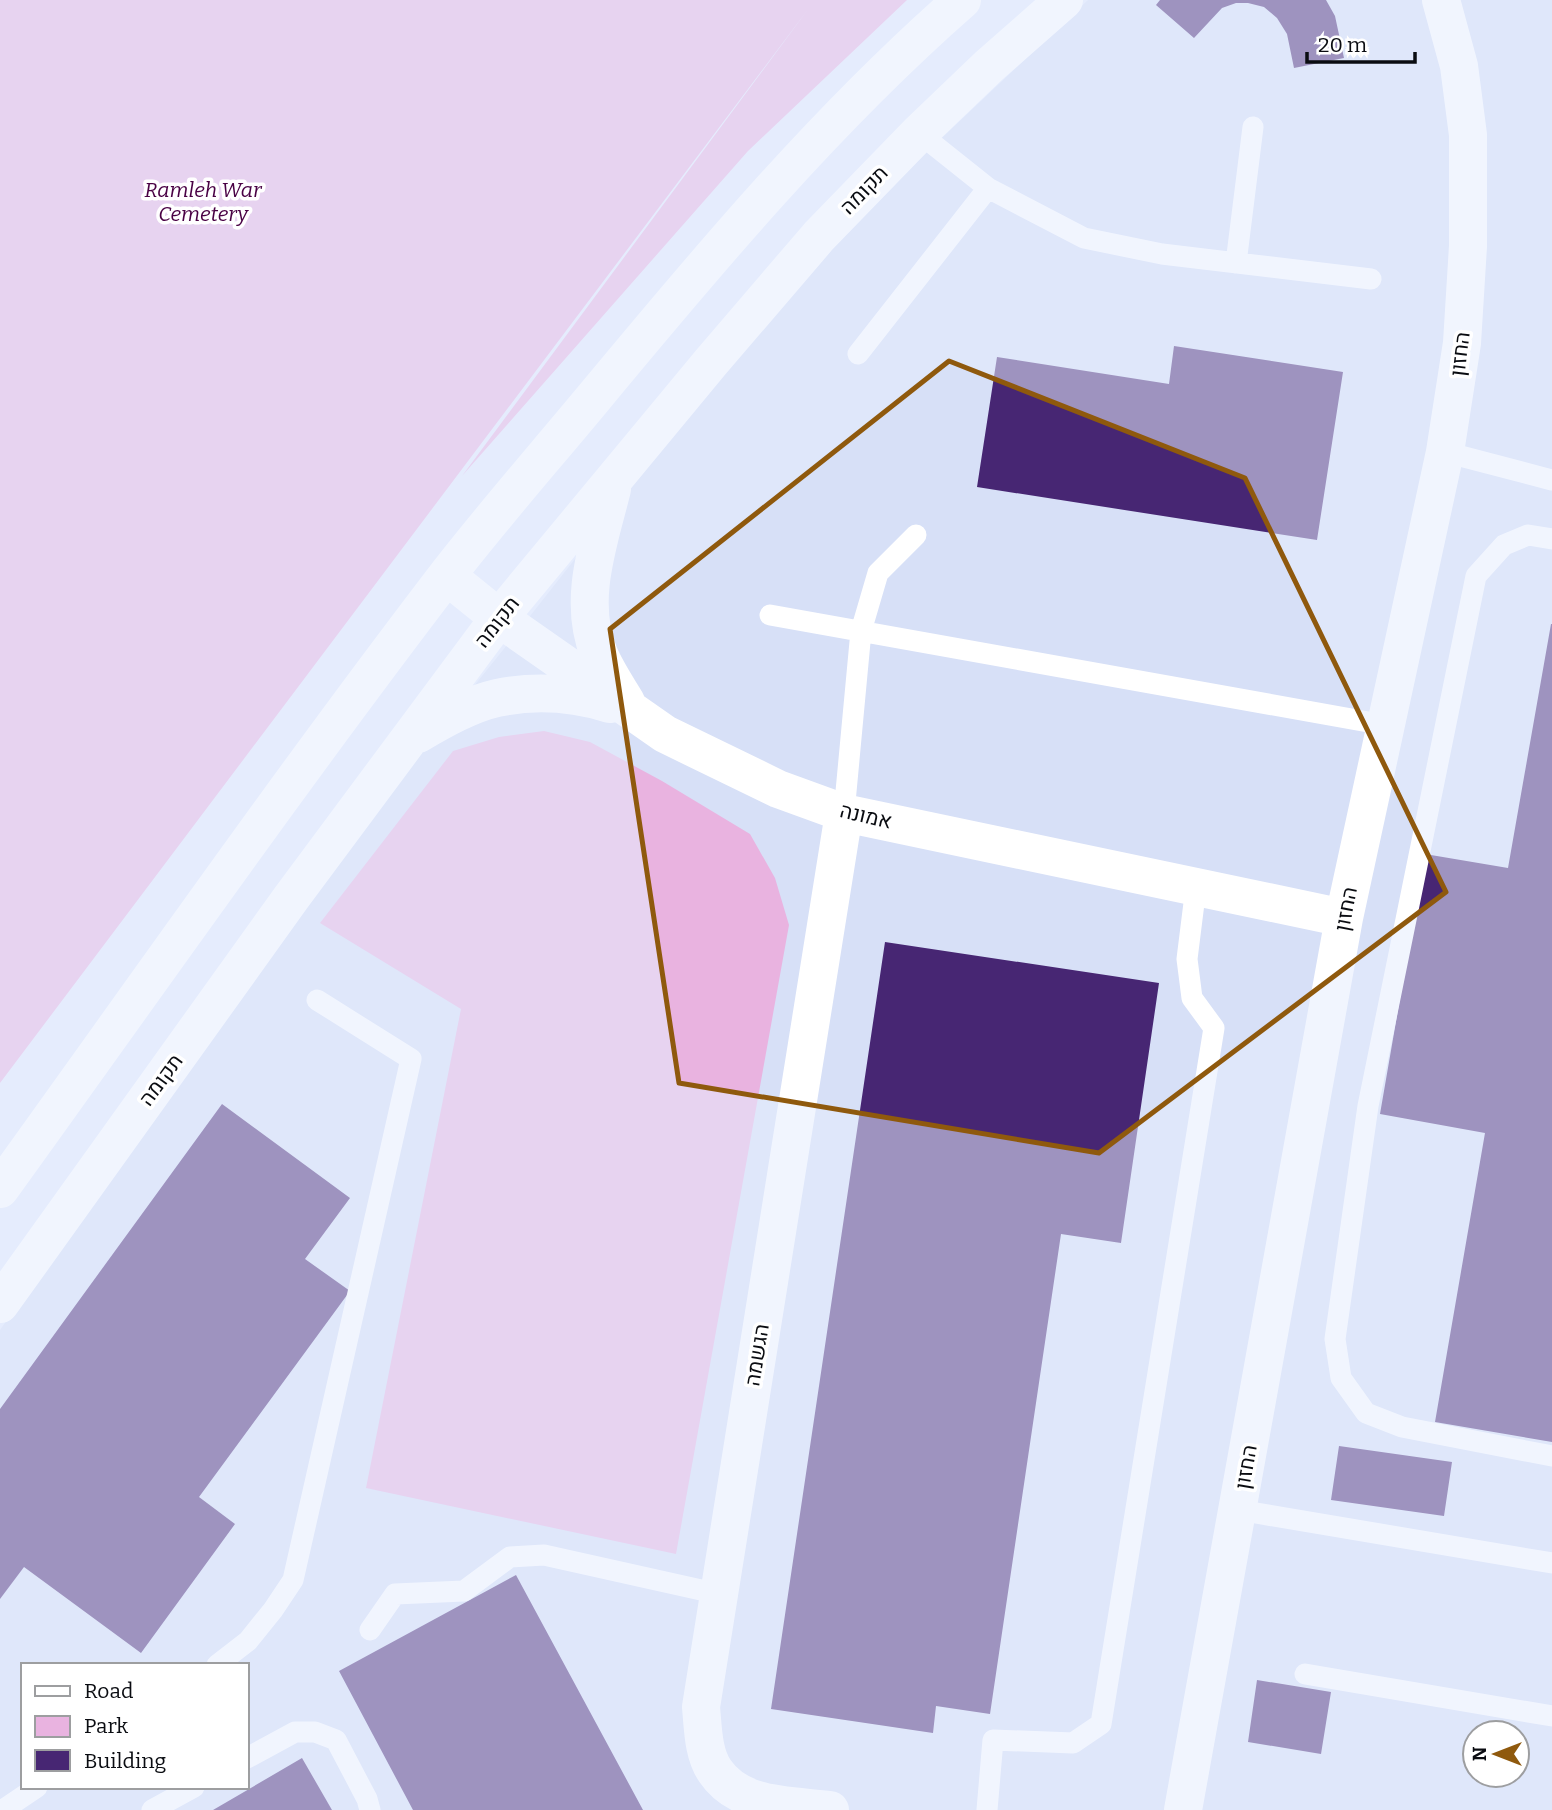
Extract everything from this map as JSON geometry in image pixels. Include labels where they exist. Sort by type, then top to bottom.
[{"type":"street","points":[[0,1189],[237,859],[447,576],[659,318],[770,191],[860,96],[962,0]]},
{"type":"street","name":"תקומה","points":[[0,1304],[283,910],[499,618],[819,236],[919,133],[1064,0]]},
{"type":"street","name":"החזון","points":[[1183,1810],[1343,918],[1445,452],[1462,343],[1468,246],[1468,135],[1459,66],[1440,3]]},
{"type":"street","points":[[614,479],[590,576],[590,615],[599,654],[630,710]]},
{"type":"street","name":"אמונה","points":[[447,576],[499,618],[665,734],[778,789],[844,813],[1343,918]]},
{"type":"street","points":[[410,738],[447,718],[496,698],[565,693],[630,710]]},
{"type":"street","name":"הגשמה","points":[[830,1810],[759,1801],[734,1790],[715,1771],[706,1749],[701,1707],[844,813]]},
{"type":"lane","points":[[1236,263],[1253,127]]},
{"type":"lane","points":[[919,133],[988,188],[1084,238],[1162,254],[1371,279]]},
{"type":"lane","points":[[858,354],[988,188]]},
{"type":"lane","points":[[1445,452],[1552,480]]},
{"type":"lane","points":[[844,813],[861,631],[877,573],[916,535]]},
{"type":"lane","points":[[1552,539],[1528,535],[1504,545],[1476,576],[1368,1106],[1335,1339],[1341,1377],[1366,1413],[1402,1427],[1552,1456]]},
{"type":"lane","points":[[770,615],[1385,725]]},
{"type":"lane","points":[[986,1810],[993,1740],[1073,1743],[1101,1724],[1214,1028],[1192,998],[1186,959],[1196,887]]},
{"type":"lane","points":[[220,1663],[248,1641],[293,1580],[411,1059],[317,1000]]},
{"type":"lane","points":[[1238,1510],[1552,1563]]},
{"type":"lane","points":[[370,1630],[394,1594],[464,1591],[510,1557],[544,1555],[719,1594]]},
{"type":"lane","points":[[1305,1674],[1552,1716]]},
{"type":"lane","points":[[248,1758],[295,1732],[314,1732],[336,1740],[367,1799],[370,1810]]},
{"type":"lane","points":[[2,1810],[34,1789]]},
{"type":"lane","points":[[152,1810],[190,1789]]},
{"type":"highlighted area","points":[[949,361],[1245,478],[1446,892],[1099,1153],[679,1083],[610,629]]},
{"type":"shaded area","points":[[1088,0],[1552,0],[1552,1810],[0,1810],[0,1330],[287,918],[523,625],[802,270]]},
{"type":"green space","name":"Ramleh War Cemetery","points":[[0,0],[907,0],[748,151],[462,476],[809,8],[0,1083]]},
{"type":"green space","points":[[544,731],[590,742],[750,834],[775,878],[789,925],[676,1554],[366,1488],[461,1009],[320,923],[453,751],[499,737]]},
{"type":"building","points":[[1160,0],[1326,0],[1335,16],[1344,58],[1294,68],[1287,34],[1277,18],[1264,7],[1248,3],[1236,3],[1222,8],[1194,38],[1156,5]]},
{"type":"building","points":[[1174,346],[1343,372],[1317,540],[977,487],[997,357],[1169,384]]},
{"type":"building","points":[[1551,624],[1552,1442],[1435,1422],[1485,1133],[1380,1114],[1425,854],[1508,868]]},
{"type":"building","points":[[885,942],[1159,983],[1121,1243],[1061,1234],[990,1714],[936,1706],[933,1733],[771,1709]]},
{"type":"building","points":[[222,1104],[350,1198],[305,1259],[350,1291],[199,1497],[235,1524],[141,1653],[24,1567],[0,1599],[0,1409]]},
{"type":"building","points":[[1339,1446],[1452,1462],[1444,1516],[1331,1500]]},
{"type":"building","points":[[516,1575],[643,1810],[413,1810],[339,1671]]},
{"type":"building","points":[[1257,1680],[1331,1692],[1321,1754],[1248,1742]]},
{"type":"building","points":[[302,1758],[332,1810],[213,1810]]}]
